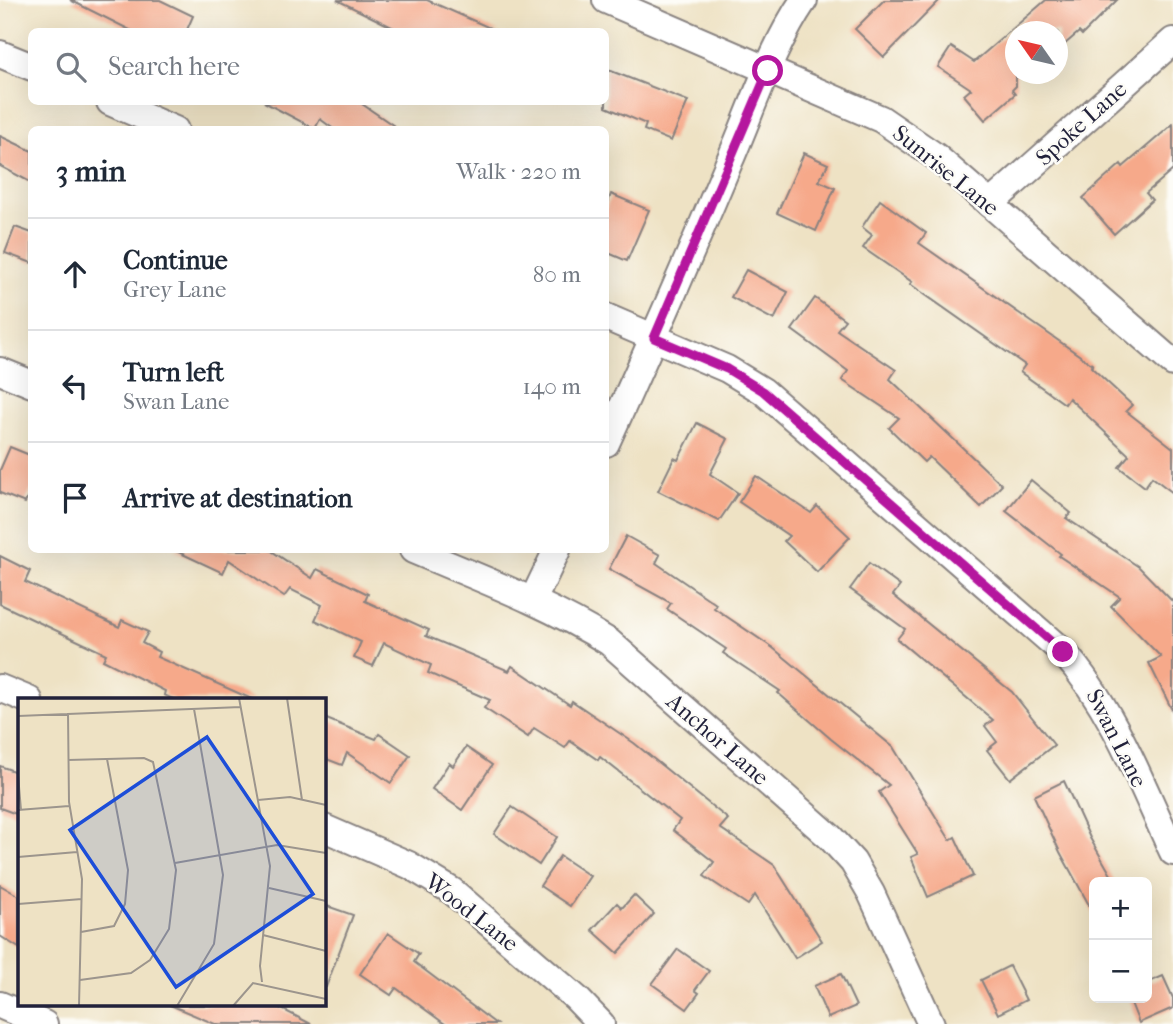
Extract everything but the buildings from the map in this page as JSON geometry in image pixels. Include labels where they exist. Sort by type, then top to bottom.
[{"type":"street","name":"Sunrise Lane","points":[[606,0],[881,119],[935,156],[1173,363]]},
{"type":"street","points":[[609,436],[768,71],[794,15],[804,0]]},
{"type":"street","name":"Spoke Lane","points":[[990,204],[1173,41]]},
{"type":"street","points":[[0,54],[28,65]]},
{"type":"street","points":[[117,105],[166,126]]},
{"type":"street","name":"Swan Lane","points":[[609,318],[727,369],[763,391],[1063,652],[1086,677],[1112,722],[1173,852]]},
{"type":"street","points":[[0,371],[28,382]]},
{"type":"street","name":"Anchor Lane","points":[[420,553],[533,600],[577,622],[608,642],[830,837],[853,862],[871,893],[931,1024]]},
{"type":"street","points":[[533,600],[556,553]]},
{"type":"street","points":[[0,688],[24,698]]},
{"type":"street","name":"Wood Lane","points":[[326,829],[409,864],[452,891],[576,998],[601,1024]]},
{"type":"street","points":[[0,1005],[44,1024]]},
{"type":"route","points":[[768,71],[654,338],[727,369],[763,391],[1063,652]]}]
